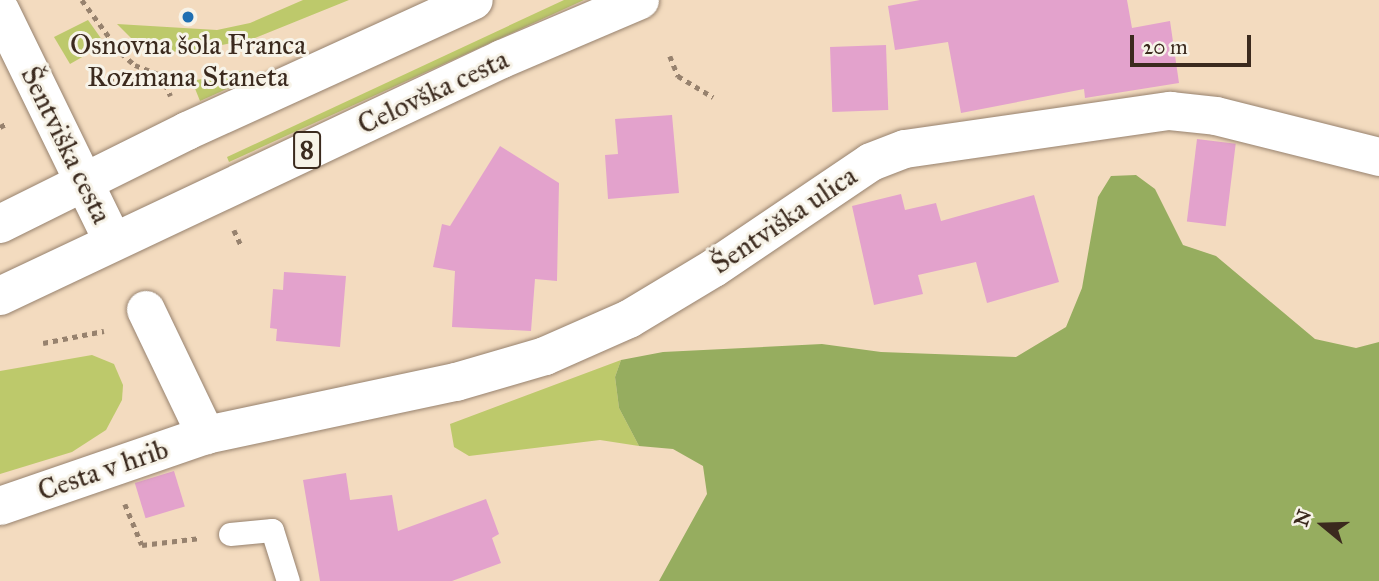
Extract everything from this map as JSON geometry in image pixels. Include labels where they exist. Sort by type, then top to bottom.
[{"type":"street","name":"8","points":[[0,224],[474,0]]},
{"type":"street","name":"Celovška cesta","points":[[0,296],[478,70],[640,0]]},
{"type":"street","name":"Šentviška cesta","points":[[0,10],[113,242]]},
{"type":"street","name":"Šentviška ulica","points":[[206,435],[456,382],[545,356],[629,319],[714,268],[871,162],[905,149],[1170,111],[1216,116],[1379,157]]},
{"type":"street","points":[[146,310],[206,435]]},
{"type":"street","name":"Cesta v hrib","points":[[0,506],[206,435]]},
{"type":"lane","points":[[230,534],[272,530],[288,581]]},
{"type":"path","points":[[82,0],[121,53],[135,65],[161,75],[89,84]]},
{"type":"path","points":[[670,56],[678,76],[713,97]]},
{"type":"path","points":[[0,127],[8,123]]},
{"type":"path","points":[[43,343],[104,331]]},
{"type":"path","points":[[110,468],[142,545],[230,534]]},
{"type":"green space","points":[[303,0],[349,0],[255,38],[189,52],[158,51],[135,42],[117,24],[217,30],[250,23]]},
{"type":"green space","points":[[564,0],[584,0],[229,162],[227,157]]},
{"type":"green space","points":[[88,20],[105,44],[70,64],[54,37]]},
{"type":"green space","points":[[245,70],[249,79],[200,101],[192,81]]},
{"type":"green space","points":[[1136,175],[1155,189],[1183,245],[1216,256],[1315,339],[1356,348],[1379,342],[1379,581],[659,581],[707,494],[703,466],[673,449],[639,446],[619,408],[615,377],[621,360],[663,352],[822,344],[881,352],[1016,357],[1066,327],[1082,288],[1098,197],[1111,176]]},
{"type":"green space","points":[[92,355],[114,364],[123,385],[122,400],[106,430],[72,452],[0,474],[0,371]]},
{"type":"green space","points":[[621,360],[615,377],[619,408],[639,446],[600,440],[469,456],[454,447],[450,424]]},
{"type":"building","points":[[920,0],[1127,0],[1132,28],[1170,21],[1179,83],[1085,98],[1084,89],[961,113],[948,42],[895,50],[888,6]]},
{"type":"building","points":[[886,45],[888,110],[832,112],[830,47]]},
{"type":"building","points":[[672,115],[679,193],[608,199],[605,155],[618,154],[615,119]]},
{"type":"building","points":[[1197,139],[1236,144],[1226,226],[1187,221]]},
{"type":"building","points":[[500,146],[559,183],[557,281],[535,279],[531,331],[452,327],[455,271],[433,267],[442,224],[450,226]]},
{"type":"building","points":[[901,194],[905,210],[936,203],[941,221],[1034,195],[1059,282],[987,303],[976,262],[918,275],[923,294],[874,305],[852,206]]},
{"type":"building","points":[[284,272],[346,276],[340,347],[276,341],[277,329],[270,328],[273,289],[283,290]]},
{"type":"building","points":[[174,471],[185,506],[146,518],[135,483]]},
{"type":"building","points":[[346,473],[350,500],[392,495],[398,531],[486,499],[499,534],[492,538],[501,563],[452,581],[320,581],[303,480]]},
{"type":"place","name":"Osnovna šola Franca Rozmana Staneta","points":[[188,17]]}]
